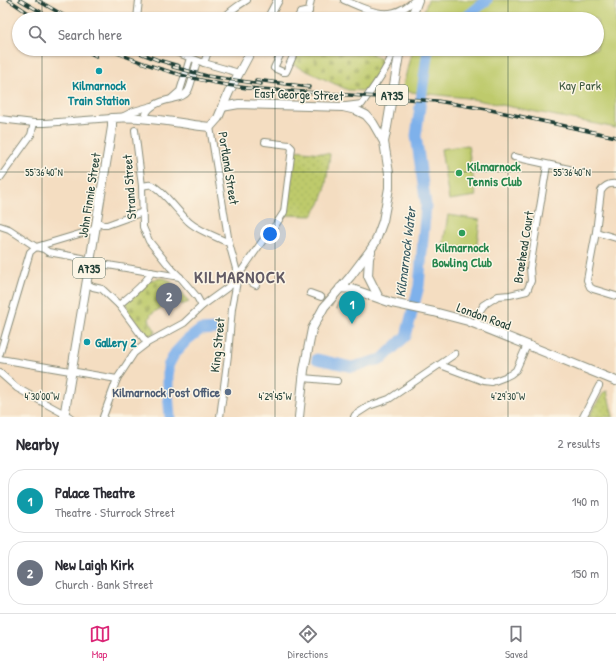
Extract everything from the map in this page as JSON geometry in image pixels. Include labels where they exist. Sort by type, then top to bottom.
[{"type":"main road","points":[[274,12],[278,0]]},
{"type":"main road","points":[[413,12],[417,0]]},
{"type":"main road","name":"Portland Street","points":[[210,126],[218,118],[222,107],[248,56]]},
{"type":"main road","name":"A735","points":[[299,417],[303,378],[312,329],[324,307],[375,243],[383,221],[389,188],[389,174],[384,142],[399,56]]},
{"type":"main road","name":"East George Street","points":[[222,107],[239,104],[343,107],[356,110],[366,115],[373,123],[384,142]]},
{"type":"main road","points":[[112,118],[122,117],[148,119],[210,126]]},
{"type":"main road","name":"John Finnie Street","points":[[66,416],[71,371],[96,225],[112,118]]},
{"type":"main road","points":[[375,243],[369,258],[368,276],[379,298]]},
{"type":"main road","name":"London Road","points":[[340,288],[352,289],[392,303],[434,312],[478,324],[616,381]]},
{"type":"street","points":[[138,12],[139,0]]},
{"type":"street","points":[[229,12],[247,0]]},
{"type":"street","points":[[304,12],[308,11],[311,0]]},
{"type":"street","points":[[344,0],[366,10],[378,12]]},
{"type":"street","points":[[393,12],[400,10],[417,0]]},
{"type":"street","points":[[185,56],[239,73]]},
{"type":"street","points":[[204,63],[206,56]]},
{"type":"street","points":[[280,56],[274,68],[283,72],[288,70],[293,56]]},
{"type":"street","points":[[343,107],[362,104],[384,71],[392,56]]},
{"type":"street","points":[[171,99],[180,92],[190,58]]},
{"type":"street","points":[[122,117],[134,111],[182,96],[189,90],[197,61]]},
{"type":"street","points":[[148,119],[146,114],[152,106]]},
{"type":"street","points":[[0,119],[34,123],[56,123],[112,118]]},
{"type":"street","points":[[0,178],[31,135],[34,123]]},
{"type":"street","name":"Portland Street","points":[[210,126],[229,242],[238,276]]},
{"type":"street","name":"Strand Street","points":[[135,130],[142,186],[143,228],[149,241],[197,297],[202,306]]},
{"type":"street","points":[[103,417],[118,378],[134,353],[148,342],[184,323],[202,306],[231,285],[284,212],[292,148],[289,145],[265,142]]},
{"type":"street","points":[[514,157],[569,169]]},
{"type":"street","name":"Braehead Court","points":[[478,324],[479,312],[484,305],[498,296],[510,295],[527,290],[531,281],[530,268],[547,165]]},
{"type":"street","points":[[616,184],[608,184],[601,191],[588,280],[588,284],[593,289],[616,296]]},
{"type":"street","points":[[142,186],[155,186],[190,223],[229,242]]},
{"type":"street","points":[[0,353],[30,252],[36,247],[96,225],[107,225],[143,212]]},
{"type":"street","points":[[0,226],[9,229],[36,247],[44,249],[48,252],[82,258],[90,262],[180,277]]},
{"type":"street","points":[[596,232],[616,238]]},
{"type":"street","points":[[119,305],[146,281],[151,272]]},
{"type":"street","points":[[238,276],[256,286]]},
{"type":"street","name":"King Street","points":[[220,417],[232,308],[238,276]]},
{"type":"street","points":[[86,283],[93,287],[102,289],[119,305],[148,342]]},
{"type":"street","points":[[310,293],[321,297]]},
{"type":"street","points":[[440,364],[483,381],[492,382],[505,378],[516,370],[527,345]]},
{"type":"street","points":[[354,417],[369,406],[389,398],[455,354]]},
{"type":"street","points":[[0,358],[118,378]]},
{"type":"street","points":[[0,373],[17,388],[66,416]]},
{"type":"street","points":[[303,378],[337,381]]},
{"type":"street","points":[[583,417],[599,386]]},
{"type":"green space","name":"Kay Park","points":[[428,0],[616,0],[616,128],[467,98],[402,91],[410,56],[604,56],[604,12],[424,12]]},
{"type":"green space","points":[[295,56],[376,56],[384,61],[365,91],[348,90],[292,64]]},
{"type":"green space","name":"Kilmarnock Tennis Club","points":[[468,145],[476,196],[449,200],[441,149]]},
{"type":"green space","points":[[294,150],[330,154],[325,190],[320,204],[312,216],[285,215]]},
{"type":"green space","name":"Kilmarnock Bowling Club","points":[[448,215],[480,220],[476,251],[443,246]]},
{"type":"green space","points":[[163,278],[169,280],[189,302],[180,304],[176,299],[151,314],[149,320],[156,332],[149,336],[128,312],[126,300],[150,280]]},
{"type":"green space","points":[[607,391],[613,417],[588,417],[604,392]]},
{"type":"waterway","name":"Kilmarnock Water","points":[[472,12],[487,0]]},
{"type":"waterway","name":"Kilmarnock Water","points":[[317,359],[352,367],[382,359],[406,336],[419,286],[426,205],[416,136],[427,56]]},
{"type":"waterway","name":"Kilmarnock Water","points":[[170,417],[168,366],[175,353],[187,340],[200,330],[216,329]]},
{"type":"tunnel","points":[[321,297],[339,306]]},
{"type":"railway","points":[[9,0],[27,12]]},
{"type":"railway","points":[[20,0],[41,12]]},
{"type":"railway","points":[[37,0],[58,12]]},
{"type":"railway","points":[[125,56],[176,74],[247,88],[437,101],[486,109],[616,137]]},
{"type":"railway","points":[[148,56],[179,66]]},
{"type":"railway","points":[[173,67],[207,76],[261,84]]},
{"type":"railway","points":[[256,80],[309,87]]},
{"type":"place","name":"Kilmarnock Train Station","points":[[99,71]]},
{"type":"place","name":"Kilmarnock Tennis Club","points":[[459,173]]},
{"type":"place","name":"Kilmarnock Bowling Club","points":[[462,233]]},
{"type":"place","name":"New Laigh Kirk","points":[[169,316]]},
{"type":"place","name":"Palace Theatre","points":[[352,324]]},
{"type":"place","name":"Gallery 2","points":[[87,342]]},
{"type":"place","name":"Kilmarnock Post Office","points":[[228,392]]},
{"type":"district","name":"KILMARNOCK","points":[[240,276]]}]
